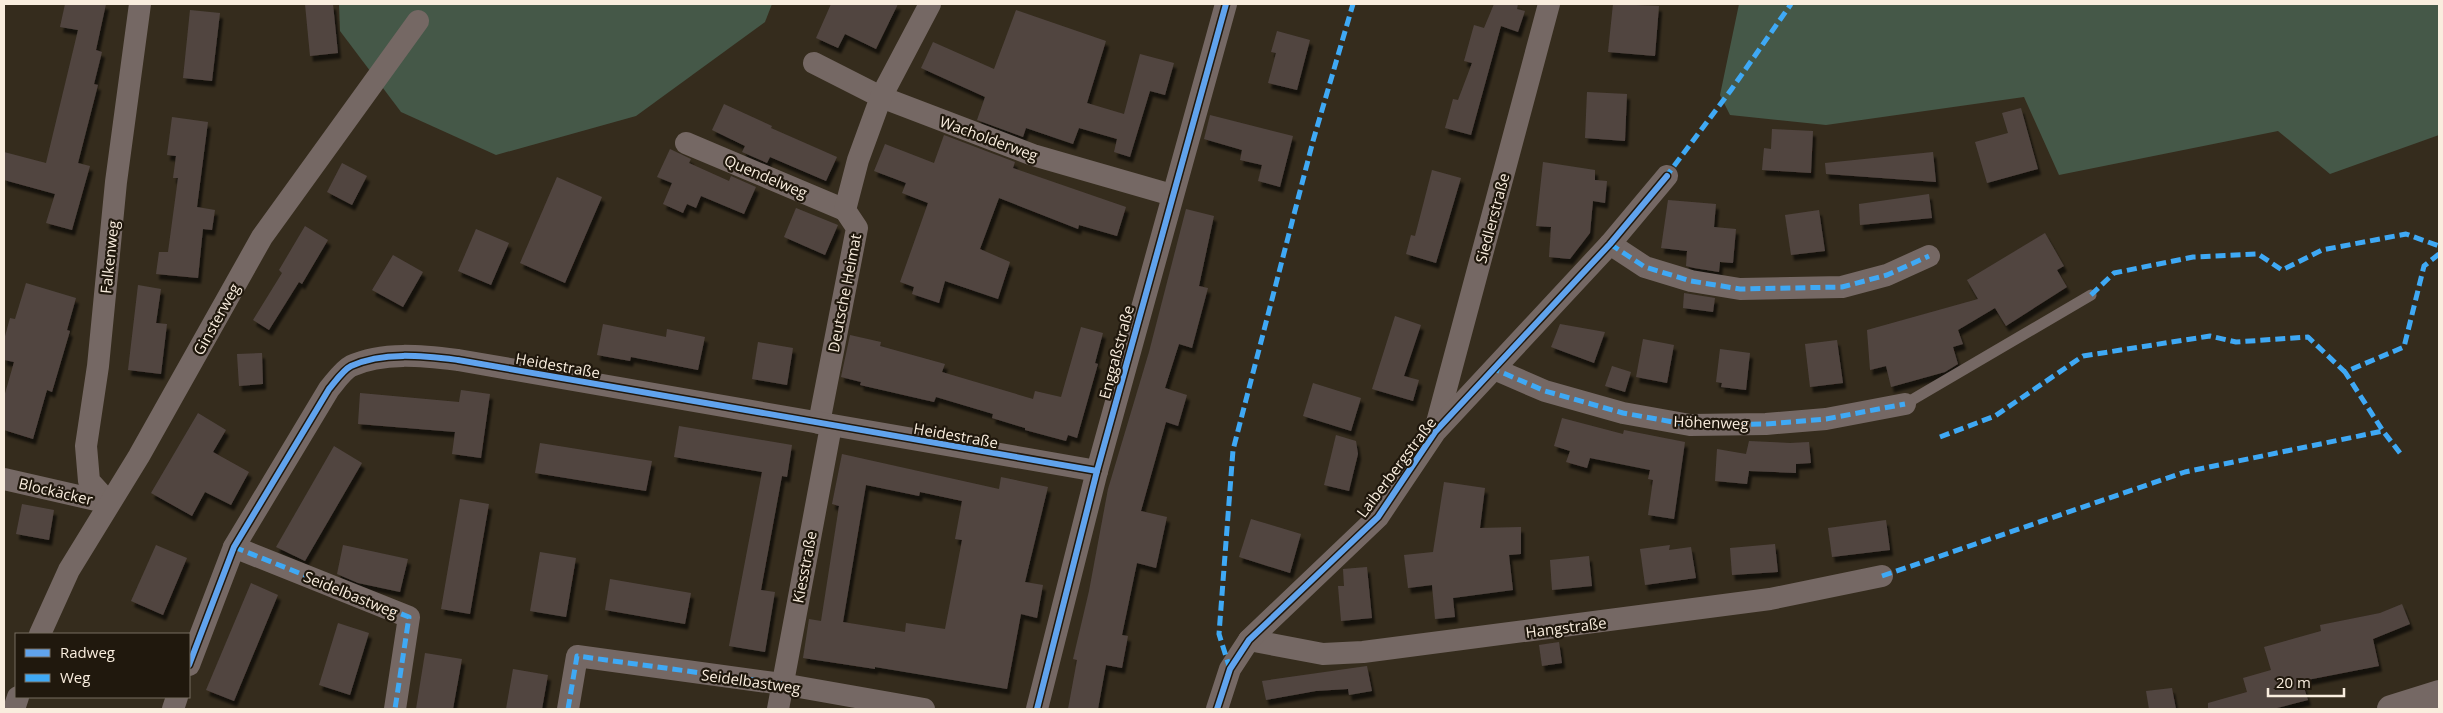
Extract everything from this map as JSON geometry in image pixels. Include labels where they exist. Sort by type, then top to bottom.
[{"type":"street","name":"Falkenweg","points":[[109,503],[89,481],[86,446],[98,366],[116,182],[140,4]]},
{"type":"street","name":"Deutsche Heimat","points":[[825,424],[857,228],[846,210],[858,160],[881,97],[930,4]]},
{"type":"street","name":"Enggaßstraße","points":[[1037,709],[1097,471],[1226,4]]},
{"type":"street","name":"Siedlerstraße","points":[[1435,432],[1550,4]]},
{"type":"street","name":"Ginsterweg","points":[[40,633],[69,570],[139,456],[262,237],[418,21]]},
{"type":"street","name":"Wacholderweg","points":[[814,63],[881,97],[1033,156],[1172,195]]},
{"type":"street","name":"Quendelweg","points":[[686,143],[846,210]]},
{"type":"street","name":"Laiberbergstraße","points":[[1217,709],[1230,669],[1249,640],[1378,516],[1435,432],[1610,244],[1667,176]]},
{"type":"street","points":[[1610,244],[1645,267],[1691,281],[1740,288],[1842,287],[1887,275],[1930,256]]},
{"type":"street","name":"Heidestraße","points":[[190,662],[234,547],[329,389],[350,367],[380,358],[422,356],[458,360],[1097,471]]},
{"type":"street","name":"Höhenweg","points":[[1494,369],[1544,391],[1623,413],[1690,425],[1766,424],[1826,419],[1905,404]]},
{"type":"street","name":"Kiesstraße","points":[[778,709],[825,424]]},
{"type":"street","name":"Blockäcker","points":[[4,479],[109,503]]},
{"type":"street","name":"Seidelbastweg","points":[[234,547],[409,617],[394,709]]},
{"type":"street","name":"Hangstraße","points":[[1249,640],[1322,654],[1363,652],[1770,599],[1882,576]]},
{"type":"street","name":"Seidelbastweg","points":[[568,709],[577,656],[782,684],[924,709]]},
{"type":"street","points":[[2392,709],[2439,694]]},
{"type":"lane","points":[[1905,404],[2092,295]]},
{"type":"green space","points":[[339,4],[772,4],[765,22],[636,116],[496,155],[401,112],[340,31]]},
{"type":"green space","points":[[1739,4],[2439,4],[2439,135],[2330,174],[2278,131],[2059,175],[2024,97],[1826,125],[1730,115],[1720,95]]},
{"type":"building","points":[[65,4],[106,4],[96,50],[102,52],[94,84],[98,85],[78,163],[90,166],[72,230],[46,223],[55,194],[4,180],[4,152],[46,163],[78,30],[60,27]]},
{"type":"building","points":[[305,4],[333,4],[338,53],[310,56]]},
{"type":"building","points":[[831,4],[898,4],[876,49],[845,34],[838,48],[816,38]]},
{"type":"building","points":[[1494,4],[1518,4],[1517,9],[1525,11],[1518,32],[1501,26],[1471,135],[1445,128],[1453,99],[1458,100],[1472,63],[1464,61],[1474,25],[1484,28]]},
{"type":"building","points":[[1613,4],[1659,6],[1655,56],[1608,52]]},
{"type":"building","points":[[190,10],[220,13],[212,81],[183,78]]},
{"type":"building","points":[[1016,10],[1106,41],[1087,103],[1124,114],[1140,54],[1174,63],[1165,95],[1150,91],[1130,157],[1114,152],[1117,139],[1079,128],[1073,144],[1026,128],[1023,137],[977,120],[985,97],[921,68],[933,42],[994,69]]},
{"type":"building","points":[[1277,31],[1310,40],[1297,90],[1268,83],[1276,53],[1271,52]]},
{"type":"building","points":[[1587,92],[1627,94],[1625,141],[1585,138]]},
{"type":"building","points":[[724,104],[772,126],[771,128],[837,157],[826,181],[770,157],[767,163],[742,152],[745,146],[712,130]]},
{"type":"building","points":[[2021,108],[2038,169],[1987,183],[1975,142],[2008,133],[2002,113]]},
{"type":"building","points":[[1210,115],[1293,136],[1280,187],[1258,181],[1262,165],[1240,160],[1242,150],[1204,139]]},
{"type":"building","points":[[172,117],[208,122],[197,207],[215,210],[212,230],[203,229],[198,278],[156,274],[159,252],[168,252],[178,178],[173,178],[176,156],[167,155]]},
{"type":"building","points":[[1772,129],[1813,131],[1811,173],[1762,170],[1764,148],[1771,149]]},
{"type":"building","points":[[944,135],[1015,162],[1013,168],[1126,207],[1117,236],[1079,225],[1078,229],[999,198],[980,249],[1010,262],[998,299],[945,281],[939,303],[912,294],[914,287],[900,282],[928,203],[902,193],[906,183],[874,171],[885,144],[934,163]]},
{"type":"building","points":[[670,149],[691,159],[689,163],[729,181],[731,176],[756,187],[744,214],[701,196],[696,208],[687,204],[683,213],[663,204],[672,183],[657,177]]},
{"type":"building","points":[[1933,152],[1936,182],[1826,174],[1825,163]]},
{"type":"building","points":[[1543,162],[1595,170],[1595,180],[1607,181],[1605,203],[1593,201],[1590,233],[1570,259],[1549,257],[1551,227],[1536,226]]},
{"type":"building","points":[[342,163],[367,176],[352,205],[327,192]]},
{"type":"building","points":[[1432,170],[1461,178],[1436,263],[1406,254],[1411,235],[1415,236]]},
{"type":"building","points":[[557,177],[602,197],[565,283],[520,263]]},
{"type":"building","points":[[1929,194],[1932,218],[1860,225],[1859,204]]},
{"type":"building","points":[[1668,200],[1716,204],[1714,227],[1736,229],[1733,263],[1720,262],[1719,272],[1694,268],[1686,266],[1687,251],[1661,248]]},
{"type":"building","points":[[796,208],[838,225],[825,255],[784,237]]},
{"type":"building","points":[[1186,209],[1214,216],[1199,286],[1208,288],[1192,348],[1179,344],[1165,388],[1187,395],[1178,426],[1166,422],[1141,511],[1167,517],[1156,568],[1137,563],[1122,635],[1128,636],[1122,668],[1106,665],[1098,709],[1068,709],[1077,660],[1073,659],[1089,591],[1108,489],[1149,352]]},
{"type":"building","points":[[1819,210],[1825,251],[1791,255],[1785,215]]},
{"type":"building","points":[[305,226],[328,240],[302,284],[299,282],[269,330],[253,320],[282,273],[279,270]]},
{"type":"building","points":[[476,229],[509,243],[491,285],[458,271]]},
{"type":"building","points":[[2045,233],[2064,266],[2057,270],[2067,287],[2006,326],[1995,308],[1958,330],[1963,344],[1953,347],[1958,364],[1945,372],[1891,387],[1886,366],[1870,370],[1867,330],[1978,299],[1967,280]]},
{"type":"building","points":[[393,255],[423,272],[403,307],[372,290]]},
{"type":"building","points":[[26,283],[76,298],[67,330],[70,331],[52,392],[47,390],[33,439],[4,430],[4,397],[14,362],[4,360],[4,340],[10,318],[15,319]]},
{"type":"building","points":[[138,285],[161,289],[156,323],[167,324],[161,374],[128,370]]},
{"type":"building","points":[[1684,293],[1715,298],[1713,312],[1683,308]]},
{"type":"building","points":[[1395,316],[1421,325],[1404,376],[1419,380],[1413,401],[1372,389]]},
{"type":"building","points":[[603,324],[666,337],[667,329],[705,337],[698,370],[631,357],[630,361],[597,355]]},
{"type":"building","points":[[1560,324],[1605,332],[1594,363],[1551,347]]},
{"type":"building","points":[[1081,327],[1103,333],[1095,363],[1098,364],[1077,438],[1068,435],[1066,441],[1025,430],[1025,428],[992,418],[993,414],[936,397],[934,402],[860,385],[861,382],[841,377],[850,335],[881,342],[880,346],[945,364],[942,372],[1033,399],[1035,391],[1061,397]]},
{"type":"building","points":[[1643,339],[1674,345],[1667,383],[1636,377]]},
{"type":"building","points":[[1837,340],[1843,383],[1810,387],[1805,344]]},
{"type":"building","points":[[758,342],[793,348],[787,385],[752,379]]},
{"type":"building","points":[[1720,349],[1750,353],[1746,390],[1721,387],[1722,383],[1716,382]]},
{"type":"building","points":[[262,353],[263,384],[239,386],[237,354]]},
{"type":"building","points":[[1612,366],[1631,372],[1625,392],[1605,386]]},
{"type":"building","points":[[1313,383],[1361,398],[1351,431],[1303,416]]},
{"type":"building","points":[[461,390],[490,394],[481,458],[452,454],[455,432],[358,424],[360,393],[459,402]]},
{"type":"building","points":[[198,413],[226,430],[213,452],[249,472],[231,505],[205,492],[192,516],[151,493]]},
{"type":"building","points":[[1562,418],[1623,434],[1624,430],[1685,442],[1674,519],[1648,515],[1653,480],[1648,479],[1650,470],[1590,458],[1587,468],[1566,462],[1570,451],[1554,446]]},
{"type":"building","points":[[679,426],[792,445],[787,477],[782,476],[761,590],[775,592],[765,652],[729,646],[762,472],[674,457]]},
{"type":"building","points":[[1336,435],[1356,441],[1358,454],[1349,491],[1324,485]]},
{"type":"building","points":[[1749,441],[1809,442],[1811,463],[1796,464],[1796,473],[1749,471],[1747,484],[1715,481],[1717,449],[1746,454]]},
{"type":"building","points":[[540,443],[652,461],[646,491],[535,473]]},
{"type":"building","points":[[334,446],[362,463],[305,561],[276,547]]},
{"type":"building","points":[[842,454],[999,489],[1001,477],[1048,487],[1025,582],[1043,585],[1037,618],[1021,614],[1007,689],[875,667],[875,669],[803,658],[809,619],[821,621],[839,506],[832,504]],"holes":[[[866,485],[919,496],[920,492],[962,501],[955,539],[962,540],[945,629],[906,623],[905,632],[843,622]]]},
{"type":"building","points":[[1444,482],[1485,488],[1480,528],[1521,527],[1521,554],[1509,555],[1513,590],[1453,598],[1455,617],[1435,619],[1432,585],[1408,588],[1404,555],[1433,552]]},
{"type":"building","points":[[460,499],[489,504],[470,614],[441,609]]},
{"type":"building","points":[[22,504],[54,510],[49,540],[16,534]]},
{"type":"building","points":[[1251,519],[1301,534],[1290,573],[1239,557]]},
{"type":"building","points":[[1886,520],[1890,550],[1832,557],[1828,528]]},
{"type":"building","points":[[1775,544],[1778,572],[1732,575],[1730,548]]},
{"type":"building","points":[[156,545],[187,558],[163,615],[131,601]]},
{"type":"building","points":[[343,545],[408,559],[400,592],[358,583],[337,574]]},
{"type":"building","points":[[1670,545],[1669,550],[1691,547],[1696,578],[1645,585],[1640,549]]},
{"type":"building","points":[[540,552],[576,558],[566,617],[530,611]]},
{"type":"building","points":[[1589,556],[1592,586],[1552,590],[1550,560]]},
{"type":"building","points":[[1367,567],[1372,618],[1341,621],[1338,586],[1344,586],[1343,569]]},
{"type":"building","points":[[610,579],[691,593],[685,624],[605,610]]},
{"type":"building","points":[[251,583],[278,595],[234,701],[206,690]]},
{"type":"building","points":[[2402,604],[2410,624],[2373,639],[2379,666],[2302,681],[2308,700],[2273,709],[2208,709],[2208,703],[2247,692],[2243,678],[2271,670],[2264,647],[2321,631],[2320,625],[2380,613]]},
{"type":"building","points":[[338,623],[369,633],[350,695],[319,685]]},
{"type":"building","points":[[1559,642],[1562,663],[1542,666],[1539,645]]},
{"type":"building","points":[[425,653],[462,659],[453,709],[416,709]]},
{"type":"building","points":[[1367,666],[1372,691],[1349,695],[1348,689],[1316,691],[1266,700],[1262,681]]},
{"type":"building","points":[[513,669],[548,675],[542,709],[506,709]]},
{"type":"building","points":[[2172,688],[2176,709],[2149,709],[2146,691]]},
{"type":"marked path","points":[[1230,669],[1219,634],[1233,450],[1313,141],[1353,4]]},
{"type":"marked path","points":[[1665,178],[1731,90],[1791,4]]},
{"type":"marked path","points":[[2091,295],[2114,273],[2193,257],[2258,254],[2282,270],[2322,250],[2406,234],[2439,246]]},
{"type":"marked path","points":[[1610,244],[1645,267],[1691,281],[1740,289],[1842,287],[1887,275],[1929,256]]},
{"type":"marked path","points":[[2400,453],[2383,431],[2345,372],[2404,347],[2424,266],[2439,254]]},
{"type":"marked path","points":[[1940,437],[1995,416],[2083,356],[2210,336],[2236,342],[2308,337],[2345,372]]},
{"type":"marked path","points":[[1497,366],[1494,369],[1545,391],[1623,413],[1690,425],[1766,424],[1826,419],[1905,404]]},
{"type":"marked path","points":[[1882,576],[2185,472],[2383,431]]},
{"type":"marked path","points":[[234,547],[409,617],[395,709]]},
{"type":"marked path","points":[[568,709],[577,656],[782,684]]},
{"type":"cycle path","points":[[1037,709],[1097,471],[1226,4]]},
{"type":"cycle path","points":[[1217,709],[1230,669],[1249,640],[1378,517],[1435,432],[1610,244],[1667,176]]},
{"type":"cycle path","points":[[190,662],[234,547],[329,389],[342,373],[351,366],[376,358],[418,356],[458,360],[1097,471]]}]
